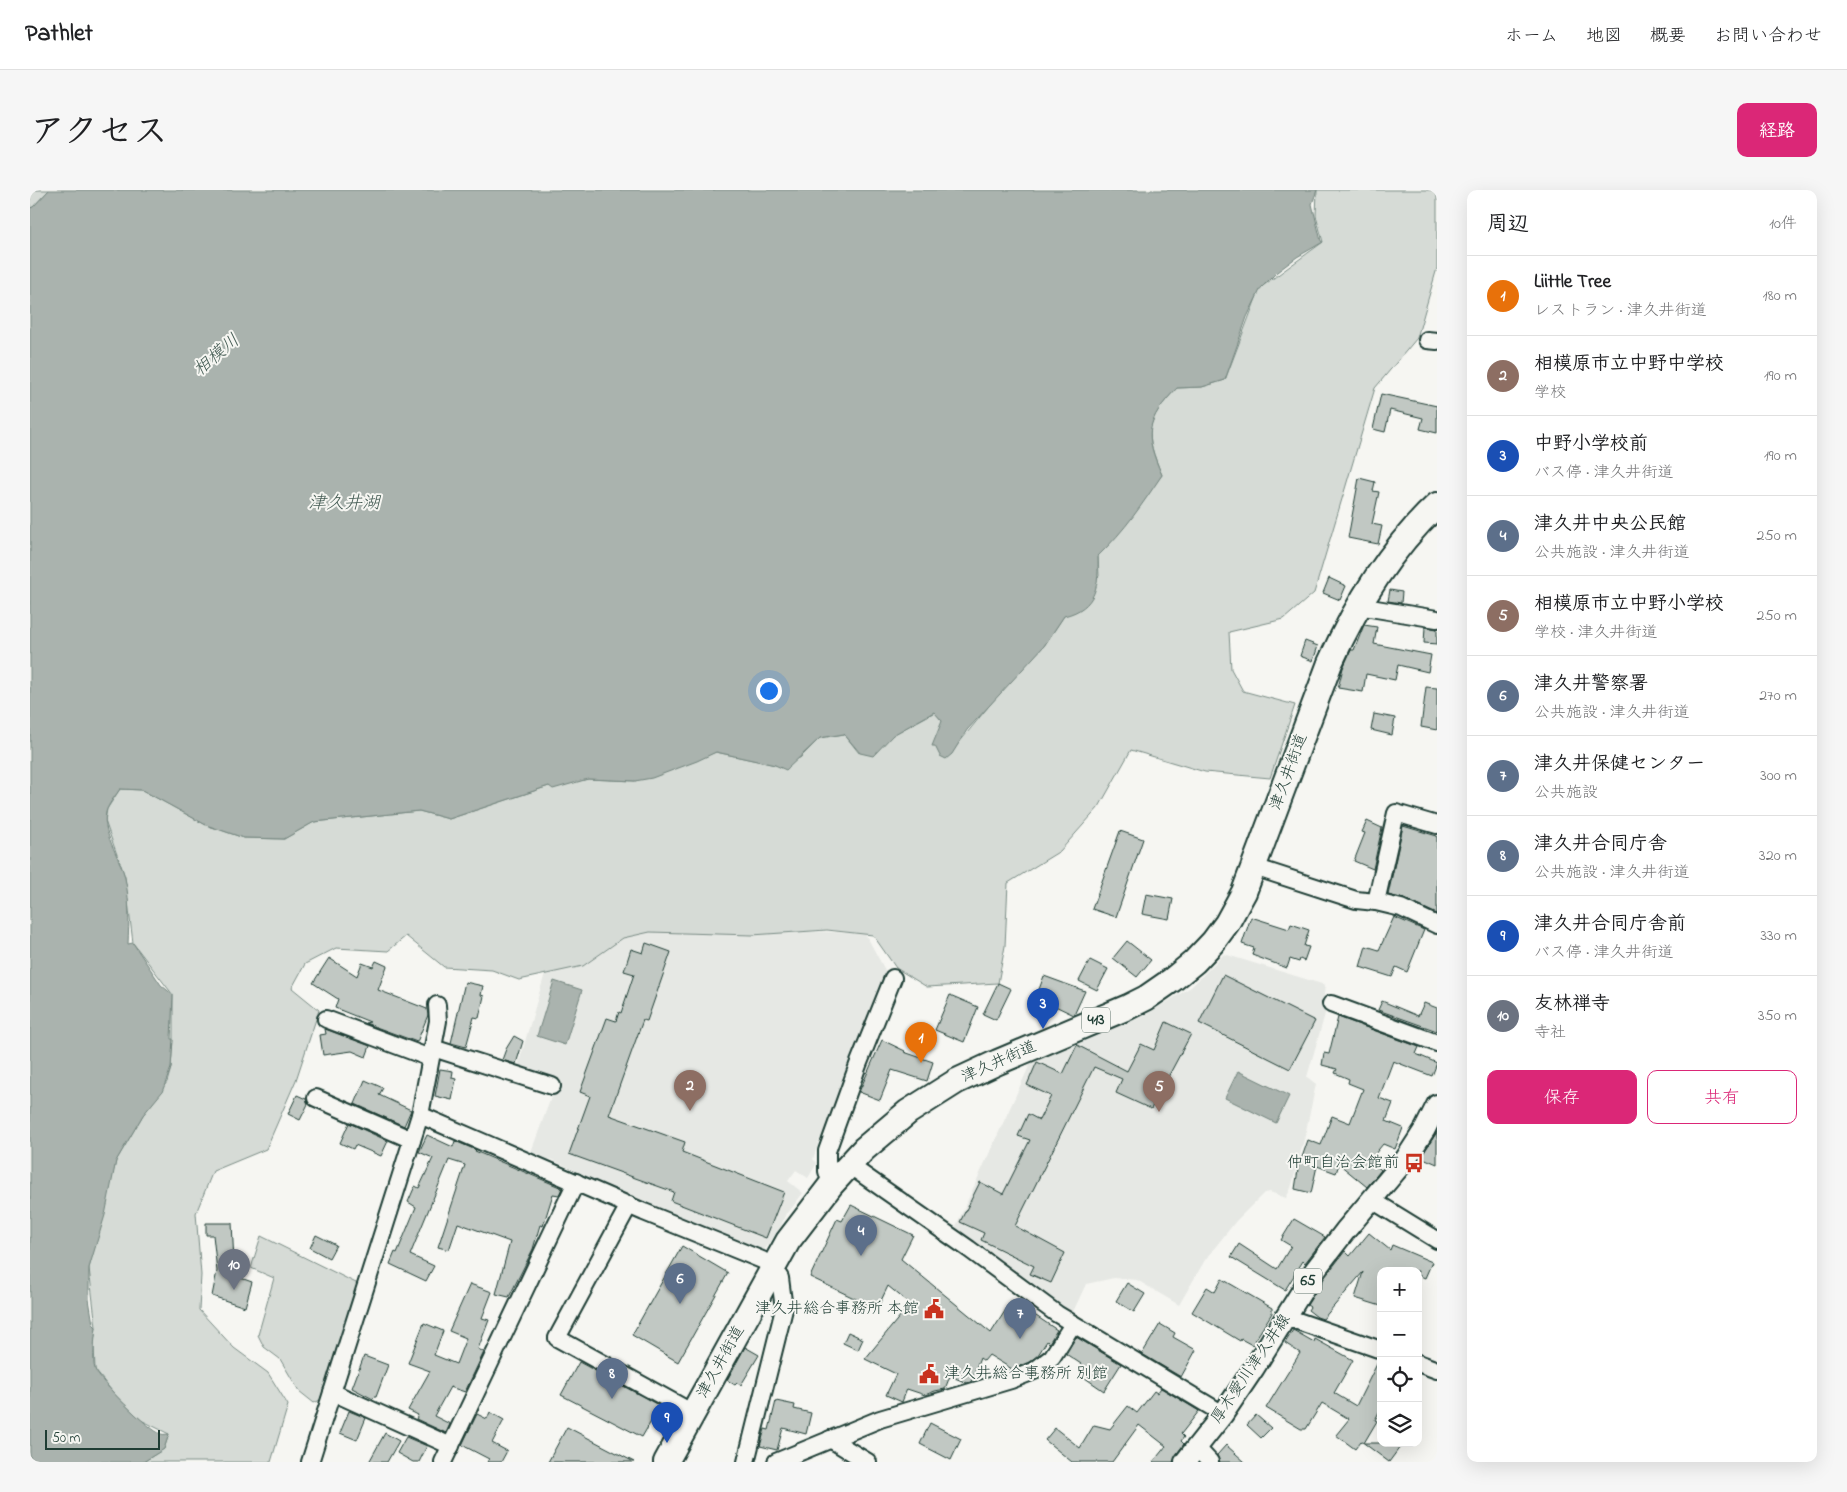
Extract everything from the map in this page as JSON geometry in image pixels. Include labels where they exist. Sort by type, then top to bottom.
[{"type":"highway","name":"津久井街道","points":[[666,1462],[788,1241],[831,1185],[849,1165],[896,1121],[957,1081],[1146,998],[1172,980],[1200,956],[1223,928],[1240,899],[1254,867],[1330,663],[1358,606],[1391,556],[1437,505]]},
{"type":"main road","name":"厚木愛川津久井線","points":[[1197,1457],[1315,1270],[1400,1167],[1416,1144],[1437,1105]]},
{"type":"street","points":[[1358,606],[1437,619]]},
{"type":"street","points":[[1376,902],[1396,813],[1437,825]]},
{"type":"street","points":[[1254,867],[1356,900],[1376,902],[1401,908],[1437,925]]},
{"type":"street","points":[[831,1185],[826,1161],[827,1151],[858,1065],[893,978]]},
{"type":"street","points":[[1331,1004],[1437,1043]]},
{"type":"street","points":[[310,1462],[420,1115],[438,1021],[437,1005]]},
{"type":"street","points":[[326,1019],[432,1053],[552,1086]]},
{"type":"street","points":[[316,1098],[412,1140]]},
{"type":"street","points":[[420,1115],[762,1260],[773,1267],[780,1278],[784,1308],[746,1462]]},
{"type":"street","points":[[849,1165],[1073,1324],[1223,1414]]},
{"type":"street","points":[[443,1462],[576,1182]]},
{"type":"street","points":[[1372,1200],[1437,1240]]},
{"type":"street","points":[[629,1205],[557,1338],[693,1413]]},
{"type":"street","points":[[1286,1317],[1377,1349]]},
{"type":"street","points":[[776,1462],[880,1419],[1011,1380],[1034,1371],[1052,1357],[1073,1324]]},
{"type":"street","points":[[1422,1364],[1437,1370]]},
{"type":"street","points":[[332,1392],[451,1446]]},
{"type":"street","points":[[830,1439],[868,1462]]},
{"type":"shaded area","points":[[30,190],[49,190],[30,208]]},
{"type":"shaded area","points":[[1317,190],[1437,190],[1437,268],[1417,338],[1375,388],[1314,593],[1284,619],[1229,632],[1231,669],[1243,691],[1295,705],[1270,778],[1205,772],[1131,750],[1099,807],[1060,851],[1008,883],[1005,946],[998,983],[927,987],[896,968],[873,935],[827,930],[752,935],[650,932],[623,938],[583,966],[519,980],[492,970],[444,967],[406,936],[388,951],[336,948],[305,964],[292,988],[319,1010],[296,1080],[266,1149],[213,1171],[196,1213],[201,1275],[199,1310],[234,1348],[268,1373],[288,1405],[271,1462],[143,1462],[164,1449],[169,1434],[141,1420],[116,1396],[95,1370],[94,1343],[96,1327],[89,1268],[116,1161],[143,1115],[167,1082],[171,1068],[173,1039],[173,995],[133,943],[125,877],[105,821],[107,809],[120,789],[142,790],[206,825],[244,838],[284,839],[314,822],[419,811],[449,819],[549,786],[588,779],[635,781],[716,752],[776,765],[800,758],[820,738],[844,734],[859,753],[935,712],[942,721],[950,754],[1013,676],[1044,646],[1064,616],[1099,576],[1098,556],[1162,475],[1150,438],[1153,419],[1166,399],[1177,388],[1202,387],[1225,380],[1260,288],[1323,242],[1316,216]]},
{"type":"shaded area","points":[[631,920],[661,927],[865,933],[886,972],[824,1137],[820,1138],[813,1159],[817,1163],[808,1178],[796,1170],[788,1181],[803,1193],[788,1213],[786,1213],[781,1226],[764,1251],[657,1209],[531,1152],[556,1084],[517,1069],[548,963]]},
{"type":"shaded area","points":[[1224,954],[1325,985],[1323,1003],[1327,1007],[1307,1077],[1316,1084],[1291,1188],[1286,1198],[1270,1192],[1264,1193],[1236,1221],[1205,1260],[1179,1305],[1137,1280],[1114,1278],[1086,1284],[1072,1314],[1033,1289],[955,1228],[1032,1060],[1144,1016],[1191,987]]},
{"type":"shaded area","points":[[261,1236],[358,1284],[320,1400],[314,1403],[299,1391],[280,1359],[264,1347],[258,1335],[274,1278],[251,1268]]},
{"type":"water","name":"津久井湖","points":[[49,190],[1317,190],[1312,204],[1321,241],[1323,242],[1297,257],[1277,272],[1261,288],[1247,317],[1225,380],[1202,387],[1177,388],[1166,400],[1153,419],[1150,438],[1162,475],[1125,527],[1098,556],[1098,576],[1094,594],[1090,601],[1075,612],[1064,616],[1044,646],[967,730],[952,754],[946,759],[940,756],[935,746],[932,746],[942,721],[934,712],[893,735],[873,756],[860,753],[844,734],[820,738],[786,770],[775,765],[716,752],[652,778],[635,781],[588,779],[553,789],[549,786],[449,819],[419,811],[314,822],[284,839],[244,838],[206,825],[142,790],[120,789],[108,806],[105,817],[108,835],[123,870],[127,886],[129,911],[128,944],[133,943],[161,985],[173,995],[171,1039],[173,1039],[171,1068],[162,1092],[143,1115],[116,1161],[105,1215],[89,1268],[89,1299],[93,1324],[96,1327],[94,1360],[98,1375],[114,1394],[146,1424],[161,1434],[169,1434],[164,1449],[143,1462],[30,1462],[30,208]]},
{"type":"water","points":[[554,981],[582,990],[565,1045],[537,1036]]},
{"type":"water","points":[[1238,1071],[1289,1096],[1276,1123],[1225,1098]]},
{"type":"building","points":[[1381,394],[1437,406],[1437,433],[1420,429],[1423,418],[1390,410],[1385,432],[1373,429]]},
{"type":"building","points":[[1359,478],[1375,482],[1373,491],[1379,492],[1372,524],[1382,526],[1378,544],[1348,538]]},
{"type":"building","points":[[1329,578],[1346,586],[1340,600],[1323,593]]},
{"type":"building","points":[[1390,590],[1402,592],[1401,603],[1388,601]]},
{"type":"building","points":[[1364,625],[1377,627],[1374,644],[1431,655],[1428,672],[1398,665],[1395,680],[1366,674],[1363,692],[1338,688],[1343,668],[1351,650],[1354,650]]},
{"type":"building","points":[[1425,627],[1437,629],[1437,644],[1424,643]]},
{"type":"building","points":[[1305,641],[1318,646],[1313,661],[1300,656]]},
{"type":"building","points":[[1426,687],[1437,688],[1437,730],[1421,727]]},
{"type":"building","points":[[1374,714],[1395,718],[1392,735],[1371,730]]},
{"type":"building","points":[[1367,821],[1382,828],[1373,869],[1354,861],[1365,833],[1362,832]]},
{"type":"building","points":[[1403,826],[1437,836],[1437,914],[1405,899],[1388,895]]},
{"type":"building","points":[[1120,831],[1143,839],[1116,917],[1092,909]]},
{"type":"building","points":[[1146,894],[1173,899],[1169,919],[1142,914]]},
{"type":"building","points":[[1251,917],[1289,929],[1291,924],[1309,930],[1304,946],[1309,947],[1304,961],[1300,959],[1299,962],[1290,959],[1287,968],[1252,955],[1254,948],[1242,944]]},
{"type":"building","points":[[1394,917],[1424,930],[1407,972],[1396,967],[1392,977],[1360,967],[1366,946],[1379,950]]},
{"type":"building","points":[[1127,941],[1151,960],[1137,977],[1113,958]]},
{"type":"building","points":[[646,943],[671,952],[647,1021],[643,1020],[609,1115],[685,1142],[682,1152],[784,1192],[766,1238],[671,1201],[674,1192],[569,1154],[590,1096],[580,1092],[607,1018],[616,1021],[619,1012],[621,1013],[634,974],[624,971],[631,949],[643,953]]},
{"type":"building","points":[[329,958],[357,976],[362,963],[373,967],[376,961],[387,966],[378,990],[427,1009],[428,1015],[417,1042],[365,1023],[370,1022],[335,1008],[338,999],[313,983]]},
{"type":"building","points":[[1090,960],[1108,969],[1097,990],[1079,981]]},
{"type":"building","points":[[1223,975],[1315,1021],[1290,1069],[1199,1023]]},
{"type":"building","points":[[1044,976],[1085,991],[1074,1015],[1051,1004],[1047,1014],[1032,1008]]},
{"type":"building","points":[[465,982],[483,986],[481,995],[484,996],[479,1018],[474,1017],[466,1047],[451,1043]]},
{"type":"building","points":[[998,983],[1011,989],[996,1020],[983,1014]]},
{"type":"building","points":[[950,995],[978,1007],[964,1042],[935,1030]]},
{"type":"building","points":[[1382,1001],[1418,1016],[1424,1003],[1437,1008],[1437,1031],[1378,1010]]},
{"type":"building","points":[[1338,1017],[1419,1047],[1416,1054],[1437,1063],[1432,1076],[1393,1061],[1379,1098],[1393,1103],[1386,1121],[1403,1128],[1395,1149],[1383,1144],[1370,1160],[1381,1170],[1367,1187],[1339,1164],[1336,1173],[1317,1166],[1311,1193],[1295,1189],[1299,1163],[1308,1140],[1321,1145],[1332,1116],[1350,1123],[1363,1089],[1348,1083],[1349,1079],[1335,1073],[1337,1069],[1322,1065],[1324,1053],[1329,1054]]},
{"type":"building","points":[[1166,1022],[1191,1034],[1151,1109],[1116,1093],[1122,1079],[1094,1067],[1015,1226],[1065,1253],[1051,1283],[1030,1274],[1034,1266],[981,1240],[984,1233],[960,1222],[980,1182],[1003,1194],[1030,1140],[1018,1136],[1028,1114],[1039,1120],[1051,1096],[1027,1085],[1037,1062],[1063,1074],[1077,1045],[1127,1071],[1141,1044],[1154,1050]]},
{"type":"building","points":[[325,1029],[370,1046],[366,1057],[352,1051],[323,1055],[320,1035],[326,1034]]},
{"type":"building","points":[[514,1036],[523,1041],[516,1064],[502,1060]]},
{"type":"building","points":[[882,1040],[904,1052],[933,1062],[927,1081],[892,1070],[880,1100],[859,1092]]},
{"type":"building","points":[[440,1069],[453,1071],[452,1078],[456,1079],[452,1100],[435,1096]]},
{"type":"building","points":[[365,1080],[383,1088],[379,1095],[411,1110],[404,1126],[355,1104]]},
{"type":"building","points":[[297,1095],[306,1099],[308,1104],[300,1120],[288,1114]]},
{"type":"building","points":[[349,1123],[388,1141],[381,1156],[355,1145],[353,1149],[340,1143]]},
{"type":"building","points":[[1437,1132],[1437,1164],[1421,1157]]},
{"type":"building","points":[[427,1135],[453,1147],[455,1141],[562,1188],[559,1195],[553,1194],[543,1226],[540,1225],[533,1249],[509,1297],[496,1294],[510,1242],[458,1223],[449,1250],[438,1247],[465,1165],[449,1160],[410,1255],[434,1266],[426,1281],[390,1264],[395,1252],[397,1253],[416,1207],[408,1202],[415,1186],[419,1188],[433,1158],[419,1152]]},
{"type":"building","points":[[851,1205],[913,1235],[901,1259],[991,1333],[1012,1300],[1057,1330],[1049,1343],[1047,1341],[1038,1355],[1029,1362],[1012,1369],[989,1355],[984,1361],[980,1358],[971,1382],[967,1383],[950,1376],[945,1389],[925,1395],[907,1389],[902,1402],[886,1395],[896,1374],[865,1359],[910,1304],[888,1286],[877,1309],[810,1277],[837,1219],[842,1221]]},
{"type":"building","points":[[1294,1219],[1325,1237],[1305,1263],[1303,1261],[1285,1290],[1231,1257],[1239,1244],[1277,1269],[1291,1246],[1281,1240]]},
{"type":"building","points":[[206,1223],[232,1223],[234,1262],[239,1262],[238,1277],[252,1282],[245,1307],[212,1296],[217,1271],[213,1235],[206,1235]]},
{"type":"building","points":[[1369,1233],[1390,1250],[1392,1245],[1432,1262],[1425,1278],[1422,1277],[1422,1267],[1377,1267],[1377,1305],[1355,1298],[1363,1272],[1323,1319],[1317,1317],[1308,1310],[1310,1307],[1307,1305],[1345,1251],[1350,1256]]},
{"type":"building","points":[[316,1235],[336,1245],[329,1258],[310,1248]]},
{"type":"building","points":[[682,1246],[728,1273],[678,1362],[632,1335]]},
{"type":"building","points":[[1222,1279],[1272,1308],[1272,1313],[1252,1345],[1241,1339],[1240,1341],[1192,1312],[1207,1287],[1215,1292]]},
{"type":"building","points":[[1127,1283],[1145,1294],[1134,1312],[1116,1301]]},
{"type":"building","points":[[470,1284],[492,1292],[482,1318],[489,1320],[478,1349],[484,1352],[465,1392],[450,1387],[434,1416],[450,1424],[446,1433],[416,1419],[418,1415],[408,1410],[430,1371],[408,1363],[424,1323],[443,1331],[434,1355],[456,1364],[466,1338],[449,1331]]},
{"type":"building","points":[[1160,1324],[1175,1333],[1173,1337],[1196,1350],[1181,1377],[1142,1354]]},
{"type":"building","points":[[1293,1330],[1314,1342],[1315,1339],[1353,1360],[1334,1393],[1356,1406],[1377,1364],[1377,1416],[1375,1420],[1377,1421],[1364,1443],[1377,1443],[1377,1447],[1400,1447],[1389,1462],[1361,1441],[1355,1449],[1336,1435],[1349,1419],[1322,1403],[1306,1429],[1301,1429],[1266,1408],[1300,1353],[1285,1343]]},
{"type":"building","points":[[848,1332],[863,1339],[858,1350],[843,1343]]},
{"type":"building","points":[[1076,1337],[1121,1364],[1104,1391],[1085,1378],[1090,1370],[1066,1354]]},
{"type":"building","points":[[745,1347],[759,1355],[741,1385],[737,1383],[735,1385],[727,1380]]},
{"type":"building","points":[[364,1356],[388,1365],[376,1397],[373,1399],[352,1388]]},
{"type":"building","points":[[579,1362],[660,1406],[642,1437],[561,1395]]},
{"type":"building","points":[[1161,1388],[1199,1411],[1181,1434],[1184,1437],[1181,1441],[1184,1444],[1173,1462],[1153,1462],[1166,1446],[1139,1425],[1112,1462],[1072,1462],[1045,1440],[1055,1428],[1080,1448],[1094,1425],[1110,1429],[1128,1406],[1137,1413],[1154,1391],[1157,1393]]},
{"type":"building","points":[[776,1401],[795,1405],[794,1409],[811,1413],[806,1434],[783,1428],[777,1450],[760,1446],[765,1429],[769,1430]]},
{"type":"building","points":[[349,1411],[366,1418],[357,1440],[340,1433]]},
{"type":"building","points":[[490,1412],[504,1420],[492,1443],[507,1451],[501,1462],[487,1462],[489,1459],[462,1445],[477,1414],[487,1419]]},
{"type":"building","points":[[1256,1415],[1271,1428],[1261,1438],[1247,1425]]},
{"type":"building","points":[[930,1423],[961,1439],[951,1460],[920,1444]]},
{"type":"building","points":[[567,1427],[634,1462],[548,1462]]},
{"type":"building","points":[[385,1433],[399,1441],[387,1462],[369,1462]]},
{"type":"building","points":[[406,1437],[427,1446],[419,1462],[413,1462],[397,1453]]},
{"type":"building","points":[[1226,1445],[1245,1462],[1220,1462],[1217,1455]]},
{"type":"place","name":"中野小学校前","points":[[1043,1029]]},
{"type":"place","name":"Liittle Tree","points":[[921,1063]]},
{"type":"place","name":"相模原市立中野中学校","points":[[690,1111]]},
{"type":"place","name":"相模原市立中野小学校","points":[[1159,1112]]},
{"type":"place","name":"仲町自治会館前","points":[[1414,1163]]},
{"type":"place","name":"津久井中央公民館","points":[[861,1256]]},
{"type":"place","name":"友林禅寺","points":[[234,1290]]},
{"type":"place","name":"津久井警察署","points":[[680,1304]]},
{"type":"place","name":"津久井総合事務所 本館","points":[[934,1309]]},
{"type":"place","name":"津久井保健センター","points":[[1020,1339]]},
{"type":"place","name":"津久井総合事務所 別館","points":[[929,1374]]},
{"type":"place","name":"津久井合同庁舎","points":[[612,1399]]},
{"type":"place","name":"津久井合同庁舎前","points":[[667,1443]]},
{"type":"water label","name":"相模川","points":[[217,356]]}]
